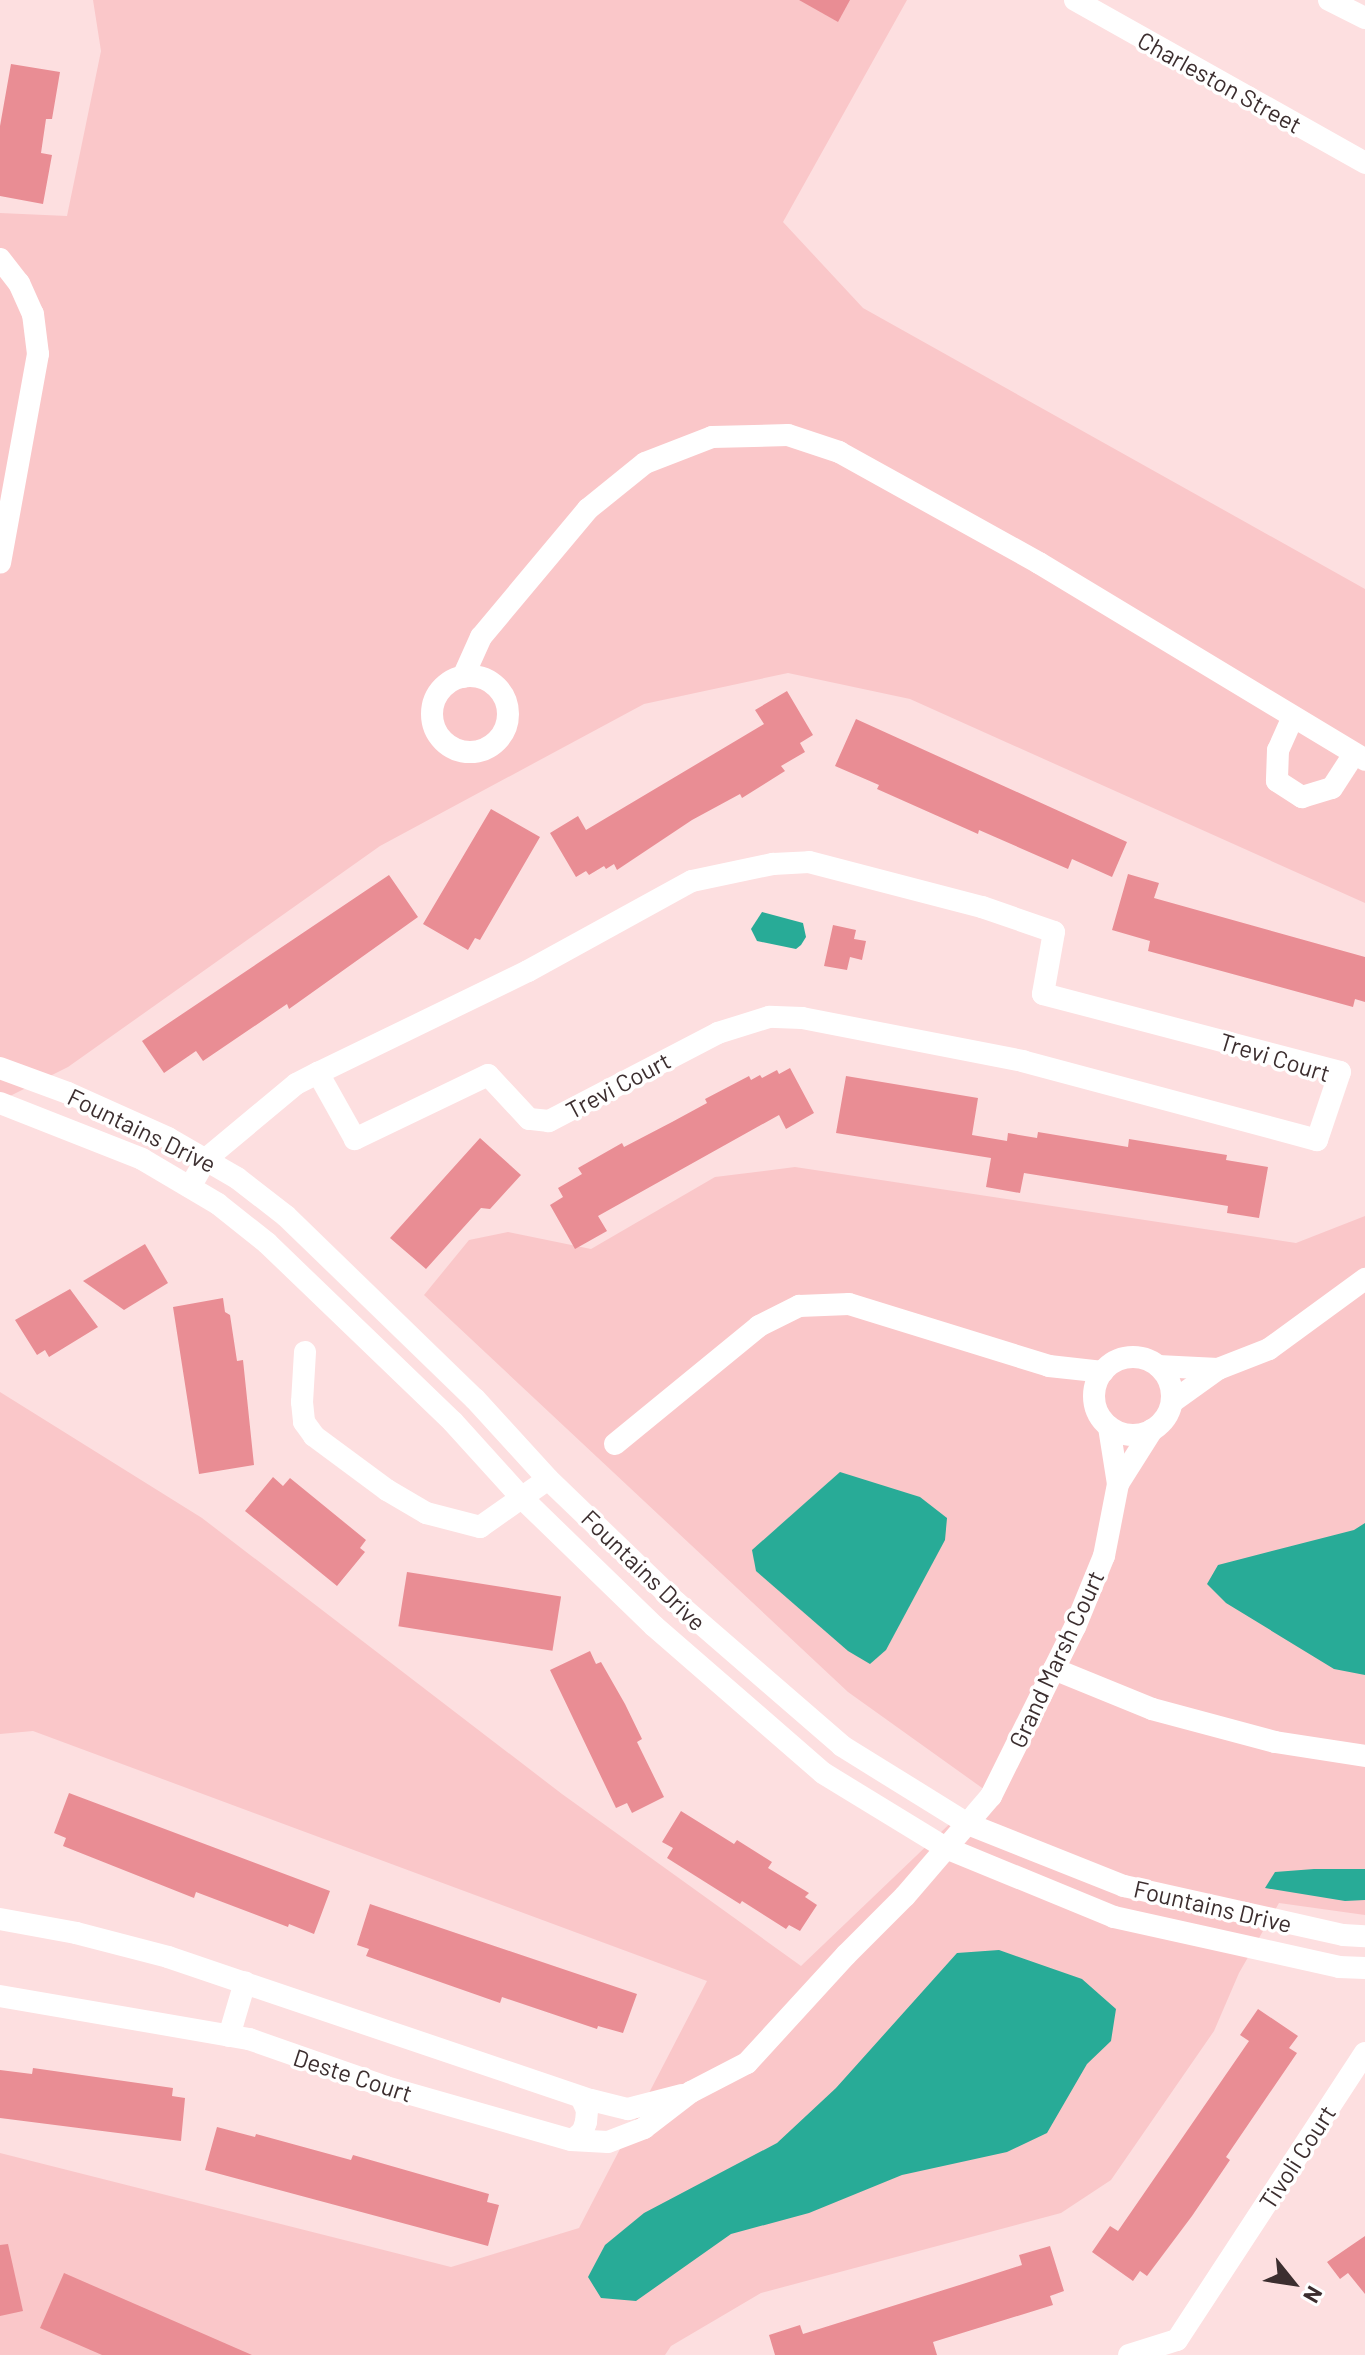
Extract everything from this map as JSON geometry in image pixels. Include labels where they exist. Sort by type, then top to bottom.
[{"type":"street","name":"Charleston Street","points":[[1075,0],[1365,163]]},
{"type":"street","points":[[1329,0],[1365,18]]},
{"type":"street","points":[[0,259],[19,283],[33,314],[38,354],[0,563]]},
{"type":"street","points":[[463,677],[481,637],[588,509],[645,463],[712,437],[788,435],[839,452],[1039,563],[1359,757],[1332,788],[1302,797],[1277,781],[1278,750],[1292,719]]},
{"type":"street","name":"Trevi Court","points":[[190,1187],[206,1159],[296,1084],[318,1073],[528,971],[692,881],[773,864],[809,862],[982,907],[1054,932],[1043,994],[1340,1072],[1317,1140],[1023,1061],[802,1018],[769,1017],[718,1033],[549,1121],[529,1119],[488,1075],[355,1139],[318,1073]]},
{"type":"street","name":"Fountains Drive","points":[[0,1068],[68,1093],[168,1138],[237,1178],[286,1216],[475,1399],[548,1479],[676,1602],[842,1746],[968,1824],[1124,1886],[1343,1935],[1365,1936]]},
{"type":"street","name":"Fountains Drive","points":[[0,1103],[142,1159],[218,1204],[267,1243],[453,1422],[522,1498],[654,1626],[823,1773],[946,1848],[1114,1917],[1339,1967],[1365,1968]]},
{"type":"street","points":[[1172,1402],[1218,1369],[1269,1349],[1365,1279]]},
{"type":"street","points":[[615,1444],[759,1326],[799,1306],[849,1304],[1049,1366],[1103,1372]]},
{"type":"street","points":[[305,1352],[304,1422],[332,1451],[426,1513],[480,1527],[548,1479]]},
{"type":"street","points":[[1094,1399],[1103,1372],[1123,1358],[1147,1360],[1158,1366],[1218,1369]]},
{"type":"street","points":[[1049,1366],[1094,1399],[1101,1418],[1109,1427],[1135,1436],[1152,1430],[1168,1415],[1172,1389],[1158,1366]]},
{"type":"street","name":"Grand Marsh Court","points":[[968,1824],[991,1796],[1054,1669],[1104,1556],[1118,1484],[1109,1427]]},
{"type":"street","name":"Grand Marsh Court","points":[[1118,1484],[1152,1430]]},
{"type":"street","points":[[1054,1669],[1152,1709],[1275,1742],[1365,1756]]},
{"type":"street","name":"Deste Court","points":[[0,1996],[249,2039],[386,2087],[573,2140],[608,2142],[644,2128],[691,2092],[747,2063],[968,1824]]},
{"type":"street","name":"Deste Court","points":[[0,1919],[153,1953],[581,2097],[628,2109],[691,2092]]},
{"type":"street","points":[[229,2036],[245,1982]]},
{"type":"street","name":"Tivoli Court","points":[[1129,2355],[1180,2347],[1365,2053]]},
{"type":"street","points":[[573,2140],[583,2131],[586,2122],[587,2110],[581,2097]]},
{"type":"shaded area","points":[[93,0],[907,0],[783,222],[863,308],[1365,589],[1365,903],[910,699],[788,673],[644,704],[380,846],[68,1067],[0,1101],[0,213],[67,216],[101,51]]},
{"type":"shaded area","points":[[762,912],[803,923],[806,937],[801,945],[796,949],[757,941],[751,929]]},
{"type":"shaded area","points":[[795,1167],[1296,1243],[1365,1216],[1365,1915],[1279,1903],[1239,1973],[1214,2031],[1111,2180],[1061,2213],[761,2293],[671,2346],[665,2355],[0,2355],[0,2153],[451,2267],[579,2228],[707,1981],[33,1731],[0,1734],[0,1392],[202,1518],[562,1794],[801,1966],[985,1790],[848,1692],[424,1295],[469,1240],[508,1232],[591,1249],[715,1177]]},
{"type":"shaded area","points":[[840,1472],[920,1497],[947,1518],[945,1540],[886,1650],[870,1664],[848,1651],[756,1571],[752,1550]]},
{"type":"shaded area","points":[[1365,1523],[1365,1675],[1334,1669],[1226,1603],[1207,1584],[1218,1565],[1354,1530]]},
{"type":"shaded area","points":[[1365,1869],[1365,1900],[1345,1901],[1265,1888],[1275,1872]]},
{"type":"shaded area","points":[[999,1950],[1082,1979],[1116,2009],[1111,2041],[1087,2064],[1047,2133],[1007,2152],[902,2175],[809,2213],[731,2234],[636,2301],[601,2298],[588,2277],[605,2245],[644,2213],[777,2143],[836,2088],[957,1953]]},
{"type":"building","points":[[799,0],[850,0],[838,22]]},
{"type":"building","points":[[11,64],[60,72],[52,119],[46,119],[41,153],[52,155],[43,204],[0,196],[0,126]]},
{"type":"building","points":[[787,691],[813,735],[800,743],[805,752],[781,766],[785,771],[742,798],[740,794],[692,820],[617,870],[614,864],[589,875],[586,871],[576,877],[550,833],[578,816],[586,830],[764,724],[755,710]]},
{"type":"building","points":[[856,719],[1127,842],[1112,877],[1072,859],[1068,869],[979,830],[978,834],[877,789],[879,785],[835,766]]},
{"type":"building","points":[[491,809],[540,837],[480,940],[475,938],[468,950],[423,924]]},
{"type":"building","points":[[1128,874],[1159,883],[1154,898],[1365,957],[1365,1002],[1355,999],[1353,1007],[1148,951],[1150,941],[1112,930]]},
{"type":"building","points":[[389,875],[418,917],[289,1009],[287,1004],[203,1061],[196,1051],[164,1073],[142,1041]]},
{"type":"building","points":[[833,925],[856,930],[854,939],[866,941],[862,960],[850,957],[847,970],[824,966]]},
{"type":"building","points":[[790,1068],[814,1113],[786,1129],[779,1115],[598,1216],[607,1231],[575,1249],[550,1205],[563,1197],[558,1188],[582,1174],[578,1168],[622,1143],[624,1147],[672,1122],[707,1103],[705,1099],[749,1076],[751,1080],[760,1075],[762,1078],[777,1070],[779,1074]]},
{"type":"building","points":[[846,1076],[978,1098],[972,1135],[1007,1141],[1008,1133],[1037,1138],[1038,1132],[1128,1147],[1129,1139],[1227,1155],[1226,1160],[1268,1167],[1259,1218],[1227,1213],[1228,1206],[1024,1173],[1020,1193],[986,1187],[991,1158],[836,1133]]},
{"type":"building","points":[[480,1138],[521,1175],[490,1209],[481,1208],[426,1269],[390,1238]]},
{"type":"building","points":[[145,1244],[168,1283],[124,1310],[83,1281]]},
{"type":"building","points":[[70,1289],[98,1327],[49,1357],[45,1350],[37,1355],[15,1320]]},
{"type":"building","points":[[223,1298],[225,1312],[230,1315],[237,1361],[243,1360],[254,1465],[199,1474],[173,1307]]},
{"type":"building","points":[[273,1477],[283,1486],[290,1478],[366,1540],[360,1548],[365,1552],[337,1586],[245,1511]]},
{"type":"building","points":[[407,1572],[561,1596],[552,1651],[398,1626]]},
{"type":"building","points":[[590,1651],[596,1664],[601,1662],[625,1704],[642,1739],[637,1742],[664,1797],[632,1813],[627,1803],[616,1808],[550,1670]]},
{"type":"building","points":[[69,1793],[330,1891],[314,1934],[196,1892],[194,1898],[63,1846],[66,1838],[54,1833]]},
{"type":"building","points":[[681,1811],[734,1844],[737,1840],[772,1862],[768,1868],[809,1893],[805,1897],[817,1905],[800,1931],[789,1925],[786,1929],[742,1901],[740,1904],[667,1858],[673,1848],[662,1842]]},
{"type":"building","points":[[370,1904],[637,1994],[623,2033],[598,2026],[597,2029],[502,1997],[500,2003],[366,1956],[369,1949],[357,1945]]},
{"type":"building","points":[[1258,2009],[1298,2036],[1289,2048],[1297,2053],[1226,2157],[1230,2160],[1192,2216],[1147,2276],[1140,2271],[1133,2281],[1092,2252],[1110,2226],[1118,2231],[1249,2041],[1240,2035]]},
{"type":"building","points":[[33,2068],[173,2088],[172,2096],[185,2098],[181,2141],[0,2118],[0,2070],[32,2074]]},
{"type":"building","points":[[217,2127],[255,2137],[256,2134],[351,2160],[353,2155],[489,2194],[487,2202],[499,2205],[488,2246],[205,2170]]},
{"type":"building","points":[[1365,2236],[1365,2294],[1348,2273],[1340,2279],[1327,2262]]},
{"type":"building","points":[[8,2244],[23,2311],[0,2316],[0,2245]]},
{"type":"building","points":[[1050,2246],[1064,2291],[1050,2296],[1053,2305],[933,2342],[937,2355],[775,2355],[769,2335],[800,2325],[803,2334],[966,2283],[1022,2265],[1019,2255]]},
{"type":"building","points":[[64,2273],[252,2355],[102,2355],[40,2328]]}]
